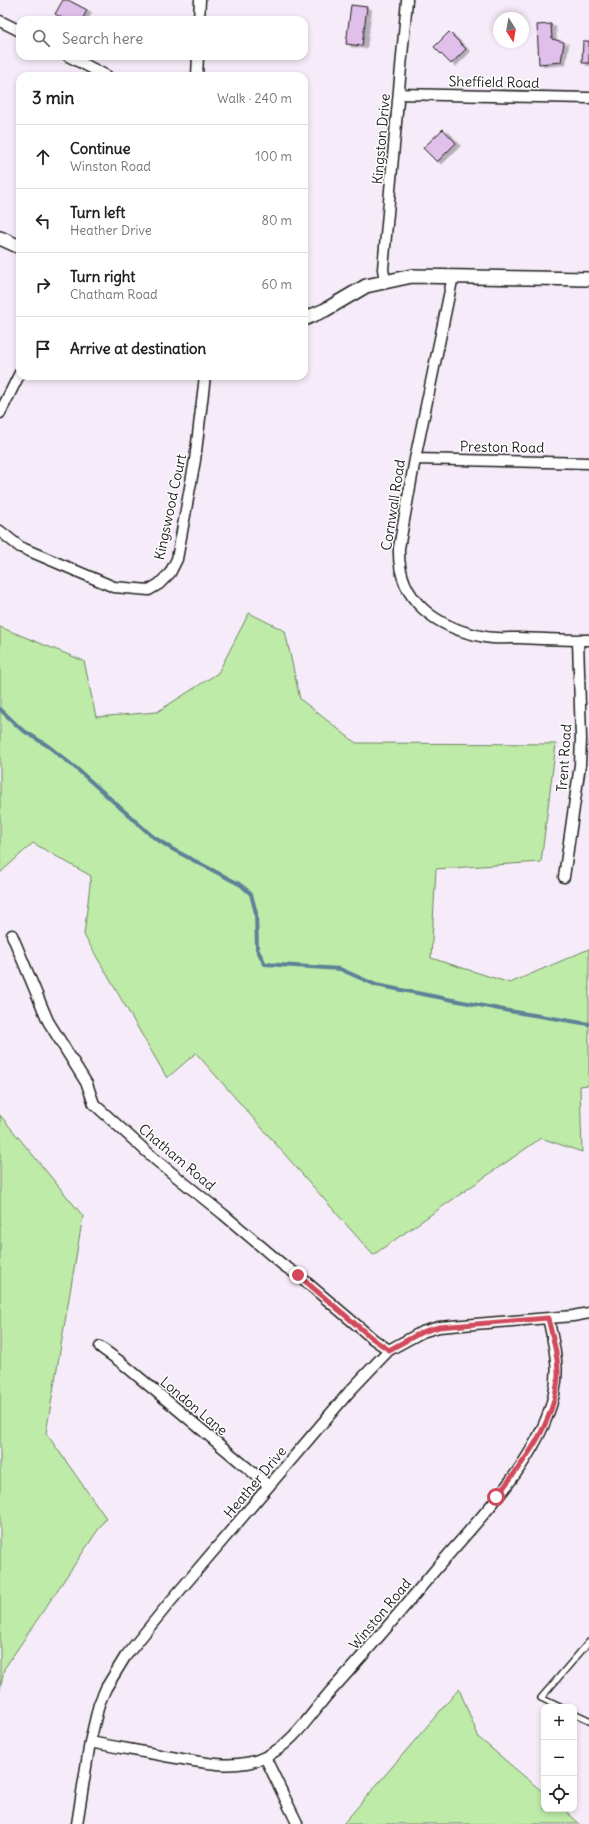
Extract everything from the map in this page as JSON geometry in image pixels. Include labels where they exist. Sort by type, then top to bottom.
[{"type":"street","points":[[199,16],[200,0]]},
{"type":"street","name":"Kingston Drive","points":[[385,281],[383,269],[408,0]]},
{"type":"street","points":[[0,21],[16,29]]},
{"type":"street","points":[[76,60],[99,72]]},
{"type":"street","points":[[197,72],[198,60]]},
{"type":"street","name":"Sheffield Road","points":[[399,94],[589,98]]},
{"type":"street","points":[[0,238],[16,245]]},
{"type":"street","points":[[308,317],[325,310],[366,286],[412,276],[589,279]]},
{"type":"street","name":"Cornwall Road","points":[[453,276],[415,459],[399,548],[398,560],[405,586],[416,602],[430,616],[444,625],[486,637],[589,640]]},
{"type":"street","points":[[0,413],[16,380]]},
{"type":"street","name":"Kingswood Court","points":[[0,530],[20,547],[114,587],[149,590],[160,584],[170,573],[177,558],[195,460],[205,380]]},
{"type":"street","name":"Preston Road","points":[[415,459],[589,463]]},
{"type":"street","name":"Trent Road","points":[[564,877],[580,765],[581,738],[578,640]]},
{"type":"street","name":"Chatham Road","points":[[12,935],[48,1021],[87,1084],[94,1104],[157,1161],[283,1265],[298,1275],[373,1339],[389,1350]]},
{"type":"street","name":"Heather Drive","points":[[77,1824],[90,1742],[99,1704],[106,1688],[122,1662],[170,1602],[323,1420],[389,1350],[422,1332],[439,1327],[573,1316],[589,1313]]},
{"type":"street","name":"Winston Road","points":[[90,1742],[195,1761],[244,1764],[265,1757],[289,1740],[303,1726],[486,1511],[527,1458],[542,1431],[556,1388],[558,1363],[548,1318]]},
{"type":"street","name":"London Lane","points":[[100,1347],[122,1363],[269,1486]]},
{"type":"street","points":[[265,1757],[296,1823]]},
{"type":"lane","points":[[554,1704],[541,1698],[589,1642]]},
{"type":"lane","points":[[577,1714],[589,1720]]},
{"type":"green space","points":[[249,613],[285,631],[300,699],[356,743],[556,744],[541,862],[436,869],[431,958],[510,983],[589,949],[589,1085],[580,1086],[582,1152],[541,1138],[373,1255],[196,1053],[167,1078],[84,935],[91,876],[33,843],[0,873],[0,627],[84,661],[96,717],[157,712],[218,673]]},
{"type":"green space","points":[[0,1115],[83,1216],[46,1433],[106,1518],[4,1669],[0,1690]]},
{"type":"green space","points":[[459,1689],[479,1738],[541,1790],[541,1812],[566,1812],[580,1824],[343,1824]]},
{"type":"building","points":[[63,0],[68,0],[87,10],[84,16],[59,16],[55,14]]},
{"type":"building","points":[[351,5],[367,7],[362,46],[346,44]]},
{"type":"building","points":[[551,24],[552,39],[564,42],[561,62],[539,64],[537,25]]},
{"type":"building","points":[[449,32],[466,49],[451,64],[434,47]]},
{"type":"building","points":[[583,41],[589,41],[589,63],[582,63]]},
{"type":"building","points":[[443,129],[456,143],[437,162],[423,148]]},
{"type":"waterway","points":[[0,709],[21,729],[48,746],[77,769],[152,836],[172,849],[241,885],[251,894],[256,913],[257,949],[265,964],[340,969],[376,985],[509,1011],[589,1024]]},
{"type":"route","points":[[298,1275],[373,1339],[389,1350],[422,1332],[439,1327],[548,1318],[558,1363],[558,1375],[553,1403],[542,1431],[527,1458],[496,1497]]}]
